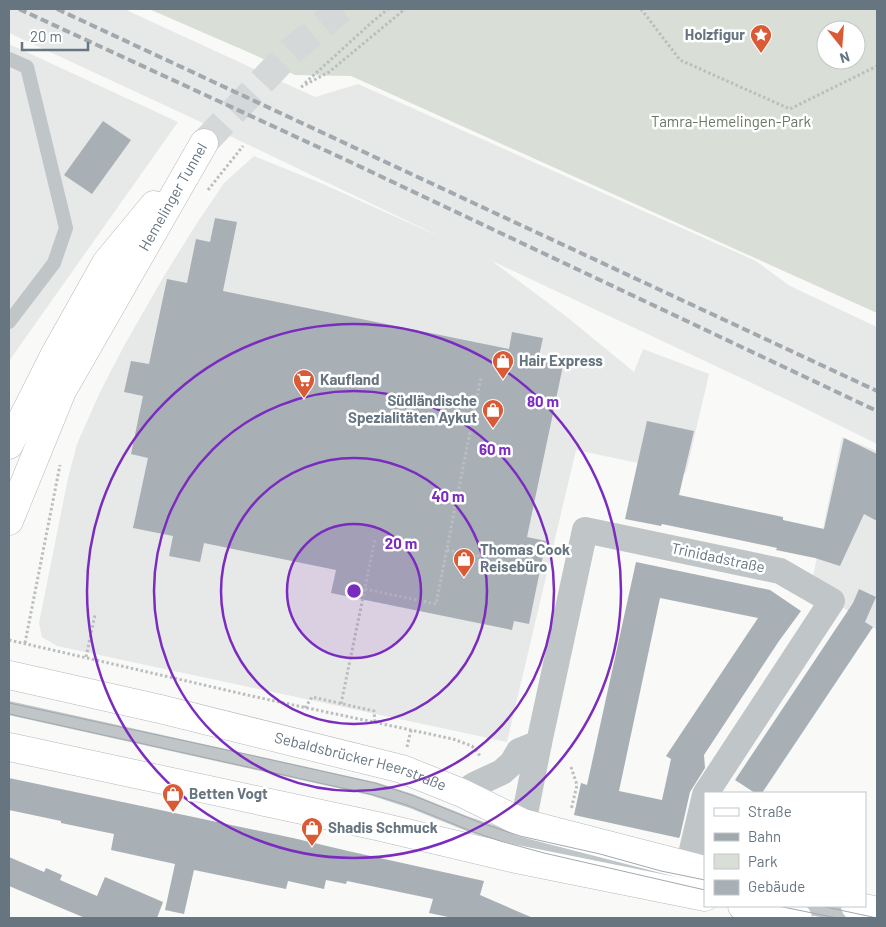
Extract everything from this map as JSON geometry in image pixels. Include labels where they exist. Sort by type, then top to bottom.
[{"type":"main road","name":"Hemelinger Tunnel","points":[[9,445],[55,354],[106,263],[204,144],[62,391],[9,521]]},
{"type":"main road","points":[[17,649],[31,662],[131,685],[160,709]]},
{"type":"main road","name":"Sebaldsbrücker Heerstraße","points":[[9,675],[160,709],[402,769],[462,793],[519,841],[704,897]]},
{"type":"main road","name":"Sebaldsbrücker Heerstraße","points":[[9,747],[377,826],[519,841],[591,840],[699,874]]},
{"type":"main road","points":[[747,907],[798,918]]},
{"type":"main road","points":[[859,907],[877,911]]},
{"type":"street","name":"Trinidadstraße","points":[[519,841],[585,530],[780,570],[832,602],[706,792]]},
{"type":"street","points":[[462,793],[474,785],[502,772],[512,763],[519,751],[539,743]]},
{"type":"street","name":"Trinidadstraße","points":[[699,874],[704,796]]},
{"type":"lane","points":[[9,59],[27,67],[66,228],[54,263],[9,322]]},
{"type":"lane","points":[[9,708],[374,789],[519,841],[699,874]]},
{"type":"lane","points":[[468,824],[519,841]]},
{"type":"lane","points":[[805,907],[858,918]]},
{"type":"path","points":[[388,9],[301,86],[329,72],[405,9]]},
{"type":"path","points":[[641,9],[680,60],[790,109],[877,66]]},
{"type":"path","points":[[365,589],[436,604],[481,377]]},
{"type":"path","points":[[17,649],[62,457]]},
{"type":"path","points":[[341,704],[375,539]]},
{"type":"path","points":[[447,550],[484,557],[483,561]]},
{"type":"path","points":[[86,658],[95,615]]},
{"type":"path","points":[[9,640],[17,649],[86,658],[452,739],[472,746],[497,774]]},
{"type":"path","points":[[305,708],[312,698],[374,711],[375,723]]},
{"type":"path","points":[[571,767],[577,785],[568,825],[591,840]]},
{"type":"shaded area","points":[[9,9],[124,9],[315,97],[358,84],[756,261],[790,286],[877,327],[877,444],[492,261],[567,317],[634,372],[643,349],[709,374],[686,473],[576,450],[507,742],[57,646],[42,637],[39,623],[68,478],[77,444],[100,392],[125,344],[164,276],[224,183],[254,156],[323,184],[445,239],[9,33]]},
{"type":"shaded area","points":[[9,44],[178,122],[9,361]]},
{"type":"shaded area","points":[[842,437],[877,451],[877,630],[811,586]]},
{"type":"green space","name":"Tamra-Hemelingen-Park","points":[[149,9],[877,9],[877,313],[351,76],[295,75],[257,56]]},
{"type":"building","points":[[103,121],[131,140],[92,194],[64,175]]},
{"type":"building","points":[[215,218],[237,222],[223,291],[509,349],[512,332],[543,338],[539,356],[564,361],[527,537],[546,541],[529,624],[514,621],[512,630],[331,593],[336,570],[204,543],[200,562],[169,556],[173,536],[133,528],[148,458],[131,454],[143,396],[124,392],[131,361],[149,364],[167,279],[187,283],[196,239],[210,242]]},
{"type":"building","points":[[647,421],[694,431],[679,495],[783,517],[783,520],[824,529],[844,438],[877,454],[877,521],[864,514],[840,566],[815,558],[776,550],[777,548],[662,524],[661,526],[625,519]]},
{"type":"building","points":[[636,562],[770,590],[801,611],[704,755],[705,768],[690,792],[679,838],[574,815],[581,783],[587,785]],"holes":[[[660,598],[758,618],[666,756],[671,759],[662,800],[619,791]]]},
{"type":"building","points":[[859,589],[876,597],[865,622],[873,627],[763,792],[753,792],[735,780],[853,603]]},
{"type":"building","points":[[9,778],[293,838],[484,881],[480,895],[533,918],[453,918],[429,913],[433,899],[347,881],[346,884],[326,880],[324,889],[288,881],[286,889],[194,870],[184,914],[165,910],[175,864],[111,850],[114,834],[9,810]]},
{"type":"building","points":[[9,857],[44,872],[46,868],[62,875],[60,880],[97,896],[105,877],[163,902],[157,918],[85,918],[9,886]]},
{"type":"tunnel","points":[[204,143],[291,51],[341,9]]},
{"type":"tram line","points":[[9,703],[375,783],[520,836],[704,880]]},
{"type":"tram line","points":[[9,714],[374,795],[407,805],[500,841],[704,890]]},
{"type":"tram line","points":[[783,907],[837,918]]},
{"type":"tram line","points":[[826,907],[877,918]]},
{"type":"railway","points":[[19,9],[344,159],[877,411]]},
{"type":"railway","points":[[57,9],[877,391]]},
{"type":"place","name":"Holzfigur","points":[[761,54]]},
{"type":"place","name":"Hair Express","points":[[503,380]]},
{"type":"place","name":"Kaufland","points":[[304,399]]},
{"type":"place","name":"Südländische Spezialitäten Aykut","points":[[493,429]]},
{"type":"place","name":"Thomas Cook Reisebüro","points":[[464,578]]},
{"type":"place","name":"Betten Vogt","points":[[173,813]]},
{"type":"place","name":"Shadis Schmuck","points":[[312,847]]}]
